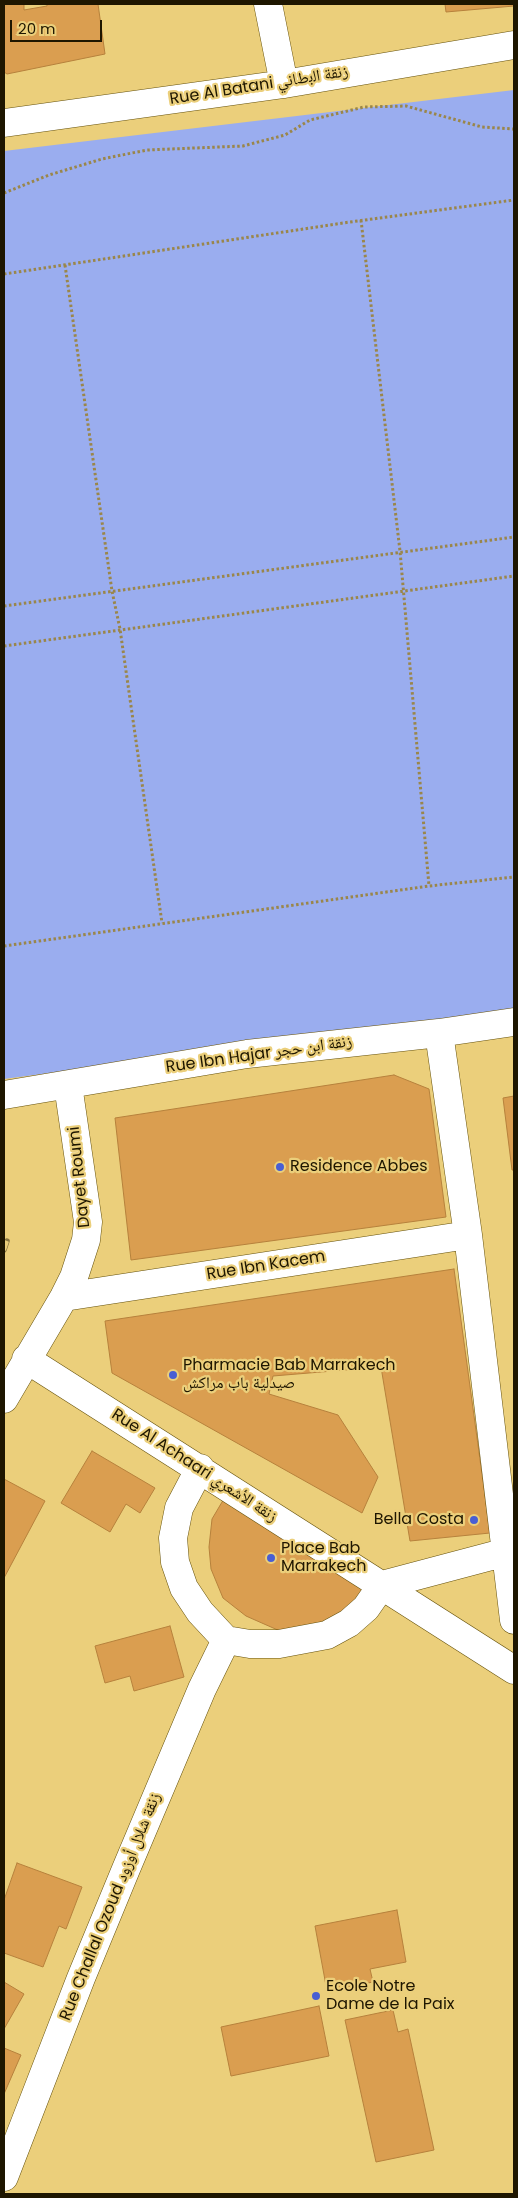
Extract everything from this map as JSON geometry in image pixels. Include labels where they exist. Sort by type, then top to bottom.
[{"type":"street","points":[[268,4],[284,84]]},
{"type":"street","name":"Rue Al Batani زﻧﻘﺔ اﻟﺑطﺎﻧﻲ","points":[[4,122],[284,84],[514,44]]},
{"type":"street","name":"Rue Ibn Hajar زنقة ابن حجر","points":[[4,1095],[247,1054],[439,1033],[514,1022]]},
{"type":"street","points":[[439,1033],[510,1551],[514,1620]]},
{"type":"street","name":"Dayet Roumi","points":[[4,1399],[64,1297],[81,1258],[88,1222],[68,1085]]},
{"type":"street","name":"Rue Ibn Kacem","points":[[64,1297],[468,1235]]},
{"type":"street","name":"Rue Al Achaari زنقة الأشعري","points":[[26,1359],[200,1468],[514,1670]]},
{"type":"street","points":[[200,1468],[178,1508],[173,1538],[175,1562],[184,1588],[200,1612],[226,1640],[250,1644],[279,1644],[327,1634],[350,1623],[366,1608],[382,1586],[510,1551]]},
{"type":"street","name":"Rue Challal Ozoud زنقة شلال أوزود","points":[[4,2178],[122,1878],[202,1689],[226,1640]]},
{"type":"path","points":[[4,193],[49,175],[102,159],[147,150],[243,146],[285,136],[310,120],[364,107],[406,106],[482,128],[514,129]]},
{"type":"path","points":[[4,274],[361,220],[514,200]]},
{"type":"path","points":[[361,220],[404,590],[429,886]]},
{"type":"path","points":[[65,265],[162,923]]},
{"type":"path","points":[[4,606],[514,537]]},
{"type":"path","points":[[4,646],[514,576]]},
{"type":"path","points":[[4,946],[429,886],[514,877]]},
{"type":"shaded area","points":[[514,90],[514,1012],[4,1079],[4,151]]},
{"type":"building","points":[[4,4],[24,4],[24,10],[47,6],[47,4],[98,4],[105,54],[7,74],[4,72]]},
{"type":"building","points":[[445,4],[514,4],[514,6],[446,12]]},
{"type":"building","name":"Residence Abbes","points":[[394,1075],[429,1089],[446,1217],[131,1260],[115,1118]]},
{"type":"building","points":[[514,1096],[514,1170],[512,1170],[503,1098]]},
{"type":"building","points":[[454,1269],[490,1533],[410,1541],[381,1367],[273,1376],[269,1394],[338,1415],[378,1477],[362,1513],[112,1373],[105,1321]]},
{"type":"building","points":[[92,1451],[155,1488],[140,1513],[126,1504],[110,1532],[61,1503]]},
{"type":"building","points":[[4,1479],[45,1501],[4,1578]]},
{"type":"building","name":"Place Bab Marrakech","points":[[225,1497],[375,1583],[322,1632],[280,1631],[246,1616],[223,1598],[211,1569],[209,1547],[212,1519]]},
{"type":"building","points":[[170,1626],[184,1677],[134,1691],[130,1676],[105,1683],[95,1646]]},
{"type":"building","points":[[17,1863],[82,1887],[66,1929],[59,1926],[43,1967],[4,1953],[4,1900]]},
{"type":"building","points":[[397,1910],[406,1962],[370,1969],[373,1982],[327,1991],[315,1926]]},
{"type":"building","points":[[4,1982],[24,1994],[4,2029]]},
{"type":"building","points":[[319,2006],[329,2056],[231,2076],[221,2027]]},
{"type":"building","points":[[393,2010],[398,2032],[408,2029],[434,2150],[376,2162],[345,2020]]},
{"type":"building","points":[[4,2048],[21,2055],[4,2094]]},
{"type":"railway","points":[[4,1250],[7,1241]]},
{"type":"place","name":"Residence Abbes","points":[[280,1167]]},
{"type":"place","name":"Pharmacie Bab Marrakech صيدلية باب مراكش","points":[[173,1375]]},
{"type":"place","name":"Bella Costa","points":[[474,1520]]},
{"type":"place","name":"Place Bab Marrakech","points":[[271,1558]]},
{"type":"place","name":"Ecole Notre Dame de la Paix","points":[[316,1996]]}]
